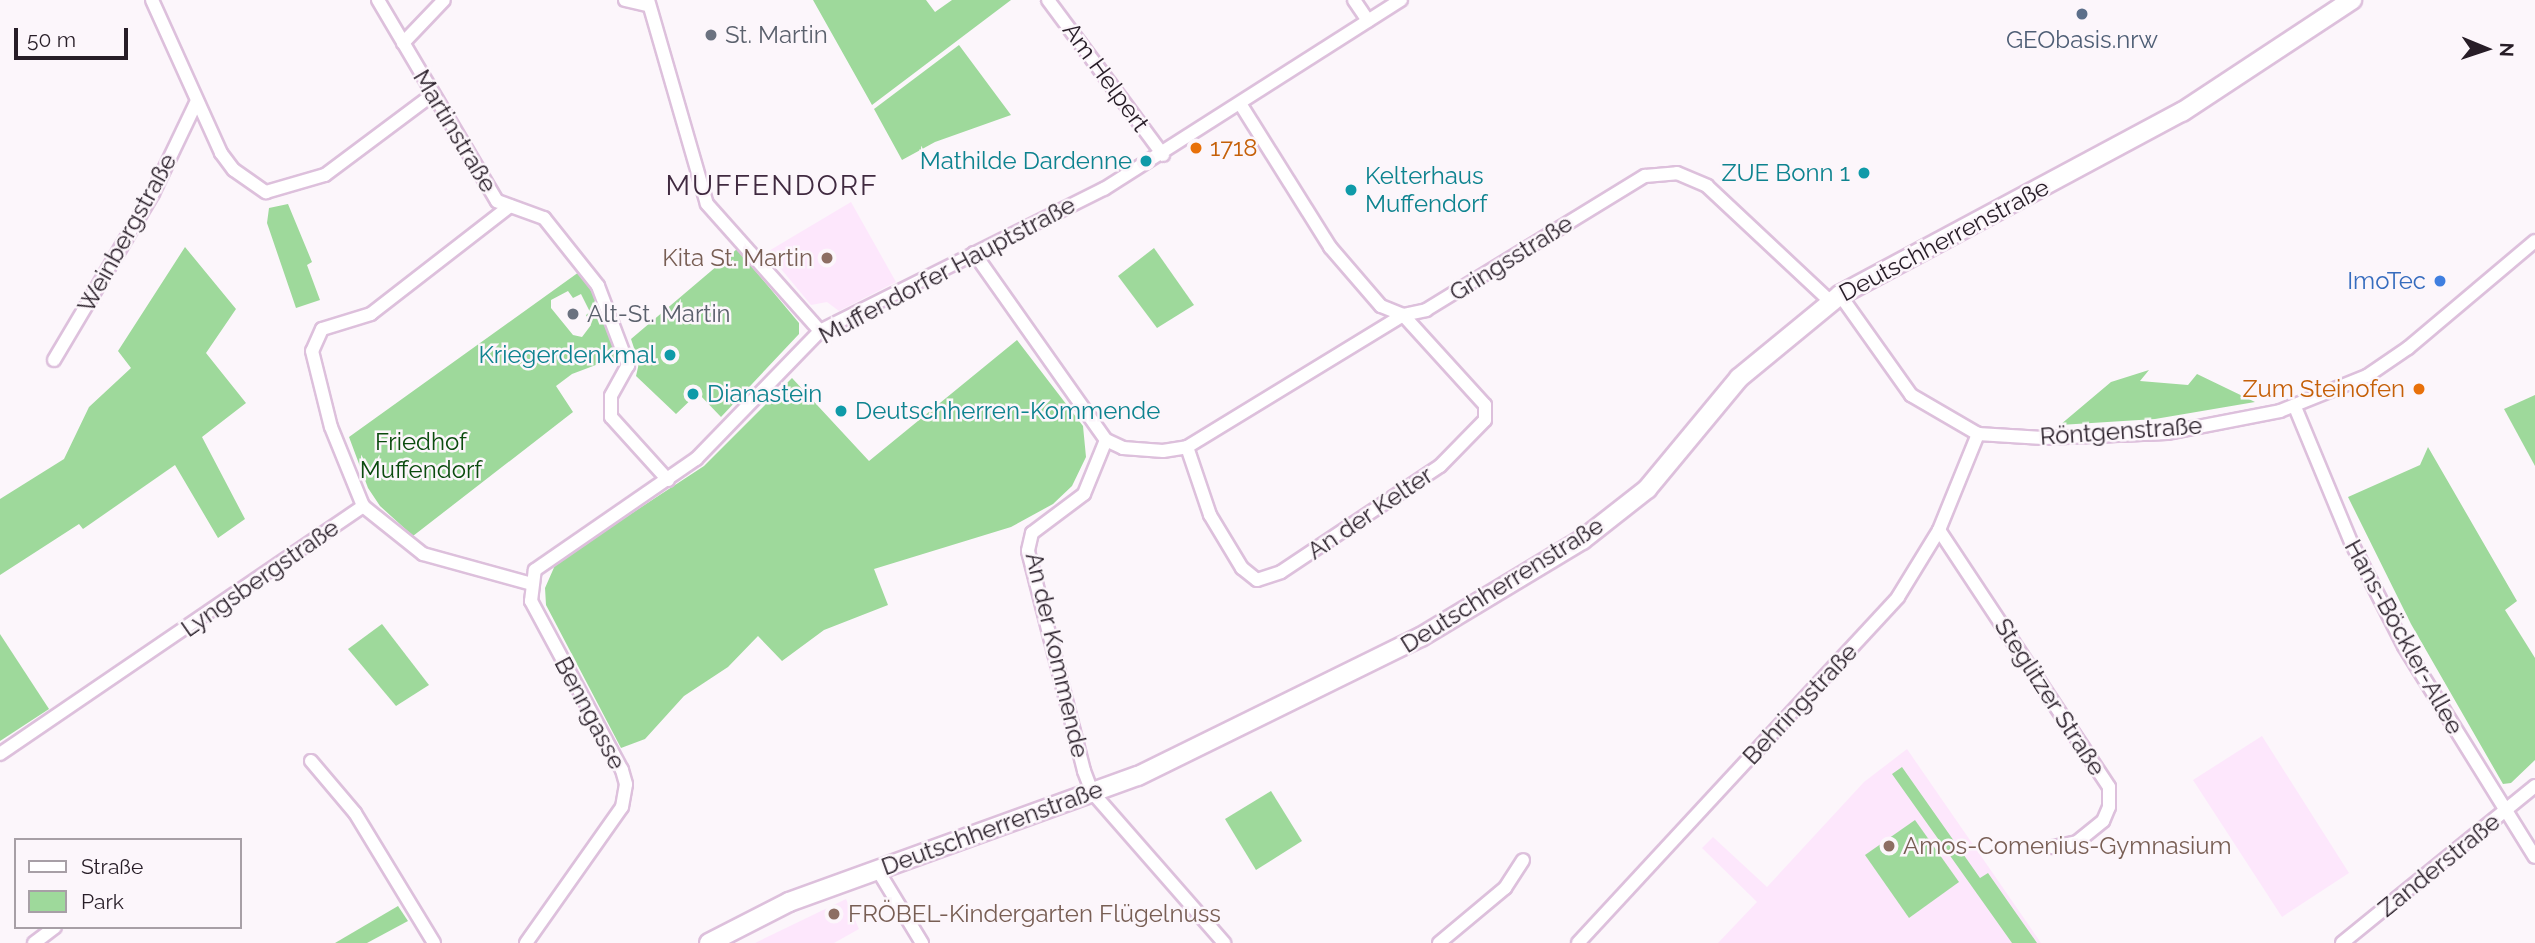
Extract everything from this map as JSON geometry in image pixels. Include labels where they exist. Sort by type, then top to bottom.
[{"type":"street","points":[[152,0],[196,103],[221,153],[234,170],[266,192],[325,175],[432,95]]},
{"type":"street","name":"Martinstraße","points":[[378,0],[497,201],[544,218],[607,300],[628,365],[626,375],[611,396],[611,417],[668,480]]},
{"type":"street","points":[[403,43],[444,0]]},
{"type":"street","points":[[625,0],[647,3],[707,204],[820,331]]},
{"type":"street","name":"Am Helpert","points":[[1048,0],[1163,155]]},
{"type":"street","points":[[1354,0],[1368,22]]},
{"type":"street","name":"Muffendorfer Hauptstraße","points":[[531,584],[535,570],[545,562],[696,459],[820,331],[1163,155],[1401,0]]},
{"type":"street","name":"Deutschherrenstraße","points":[[709,943],[783,904],[1138,776],[1349,675],[1582,540],[1647,489],[1739,378],[1835,298],[2182,112],[2351,0]]},
{"type":"street","name":"Weinbergstraße","points":[[54,360],[153,193],[196,103]]},
{"type":"street","points":[[1241,104],[1330,247],[1381,306],[1403,315]]},
{"type":"street","name":"Gringsstraße","points":[[1187,447],[1403,315],[1426,310],[1645,176],[1677,173],[1707,186],[1835,298]]},
{"type":"street","points":[[363,506],[331,427],[312,351],[315,338],[322,329],[371,314],[510,206]]},
{"type":"street","name":"Röntgenstraße","points":[[1835,298],[1911,395],[1978,434],[2043,438],[2167,433],[2295,407],[2367,376],[2408,348],[2535,241]]},
{"type":"street","points":[[974,253],[1106,440],[1123,448],[1163,451],[1187,447]]},
{"type":"street","name":"An der Kelter","points":[[1187,447],[1210,515],[1242,568],[1257,580],[1281,572],[1440,466],[1485,420],[1485,405],[1403,315]]},
{"type":"street","name":"Hans-Böckler-Allee","points":[[2295,407],[2336,510],[2404,646],[2505,813],[2535,857]]},
{"type":"street","name":"Behringstraße","points":[[1578,943],[1898,597],[1939,530],[1978,434]]},
{"type":"street","name":"An der Kommende","points":[[1092,792],[1028,551],[1032,533],[1084,494],[1106,440]]},
{"type":"street","name":"Lyngsbergstraße","points":[[0,754],[363,506],[424,554],[531,584]]},
{"type":"street","name":"Steglitzer Straße","points":[[1939,530],[2109,787],[2109,807],[2103,821],[2077,842],[2053,848]]},
{"type":"street","name":"Benngasse","points":[[526,943],[622,807],[626,784],[622,770],[531,601],[531,584]]},
{"type":"street","points":[[311,761],[355,813],[434,943]]},
{"type":"street","name":"Zanderstraße","points":[[2342,943],[2535,786]]},
{"type":"street","points":[[1092,792],[1224,943]]},
{"type":"street","points":[[1439,943],[1505,888],[1524,860]]},
{"type":"street","points":[[877,869],[922,943]]},
{"type":"street","points":[[34,943],[52,929]]},
{"type":"shaded area","name":"Kita St. Martin","points":[[851,202],[896,282],[839,311],[827,302],[811,305],[767,252]]},
{"type":"shaded area","points":[[2262,736],[2349,873],[2282,917],[2193,780]]},
{"type":"shaded area","name":"Amos-Comenius-Gymnasium","points":[[1907,749],[2041,943],[1718,943],[1757,902],[1702,848],[1713,837],[1767,887],[1864,782]]},
{"type":"shaded area","name":"FRÖBEL-Kindergarten Flügelnuss","points":[[846,899],[859,929],[834,943],[755,943]]},
{"type":"green space","points":[[813,0],[926,0],[935,12],[952,0],[1011,0],[872,105]]},
{"type":"green space","points":[[959,45],[1011,115],[935,142],[902,160],[874,109]]},
{"type":"green space","points":[[288,204],[312,262],[307,265],[320,300],[296,308],[267,223],[269,208]]},
{"type":"green space","points":[[185,247],[236,309],[206,353],[246,403],[202,437],[245,519],[218,538],[175,465],[83,529],[79,524],[0,575],[0,499],[64,459],[89,407],[131,368],[118,351]]},
{"type":"green space","points":[[1154,248],[1194,305],[1157,328],[1118,276]]},
{"type":"green space","points":[[737,249],[799,323],[799,334],[721,417],[698,393],[676,414],[636,376],[639,363],[631,339]]},
{"type":"green space","name":"Friedhof Muffendorf","points":[[579,272],[599,299],[617,357],[572,374],[556,386],[573,412],[413,536],[380,506],[368,488],[349,437]],"holes":[[[568,291],[573,298],[581,294],[590,312],[586,315],[591,325],[582,337],[573,335],[551,308],[551,300]]]},
{"type":"green space","points":[[1017,340],[1083,426],[1086,457],[1072,486],[1053,504],[1011,527],[874,569],[888,605],[824,630],[782,661],[758,636],[728,667],[684,696],[645,739],[621,748],[546,605],[545,588],[556,563],[704,466],[792,378],[869,461]]},
{"type":"green space","points":[[2149,370],[2140,381],[2188,385],[2197,374],[2255,402],[2155,419],[2060,425],[2111,382]]},
{"type":"green space","points":[[2535,395],[2535,466],[2504,409]]},
{"type":"green space","points":[[2428,447],[2517,601],[2505,610],[2535,658],[2535,760],[2511,783],[2503,784],[2411,624],[2348,497],[2420,465]]},
{"type":"green space","points":[[382,624],[429,685],[396,706],[348,649]]},
{"type":"green space","points":[[0,634],[49,709],[0,741]]},
{"type":"green space","points":[[1902,767],[1980,878],[1988,873],[2037,943],[2012,943],[1892,774]]},
{"type":"green space","points":[[1271,791],[1302,841],[1256,870],[1225,819]]},
{"type":"green space","points":[[1915,820],[1959,882],[1909,918],[1865,855]]},
{"type":"green space","points":[[398,906],[408,921],[367,943],[335,943]]},
{"type":"place","name":"GEObasis.nrw","points":[[2082,14]]},
{"type":"place","name":"St. Martin","points":[[711,35]]},
{"type":"place","name":"1718","points":[[1196,148]]},
{"type":"place","name":"Mathilde Dardenne","points":[[1146,161]]},
{"type":"place","name":"ZUE Bonn 1","points":[[1864,173]]},
{"type":"place","name":"Kelterhaus Muffendorf","points":[[1351,190]]},
{"type":"place","name":"Kita St. Martin","points":[[827,258]]},
{"type":"place","name":"ImoTec","points":[[2440,281]]},
{"type":"place","name":"Alt-St. Martin","points":[[573,314]]},
{"type":"place","name":"Kriegerdenkmal","points":[[670,355]]},
{"type":"place","name":"Zum Steinofen","points":[[2419,389]]},
{"type":"place","name":"Dianastein","points":[[693,394]]},
{"type":"place","name":"Deutschherren-Kommende","points":[[841,411]]},
{"type":"place","name":"Amos-Comenius-Gymnasium","points":[[1889,846]]},
{"type":"place","name":"FRÖBEL-Kindergarten Flügelnuss","points":[[834,914]]},
{"type":"district","name":"MUFFENDORF","points":[[772,186]]}]
